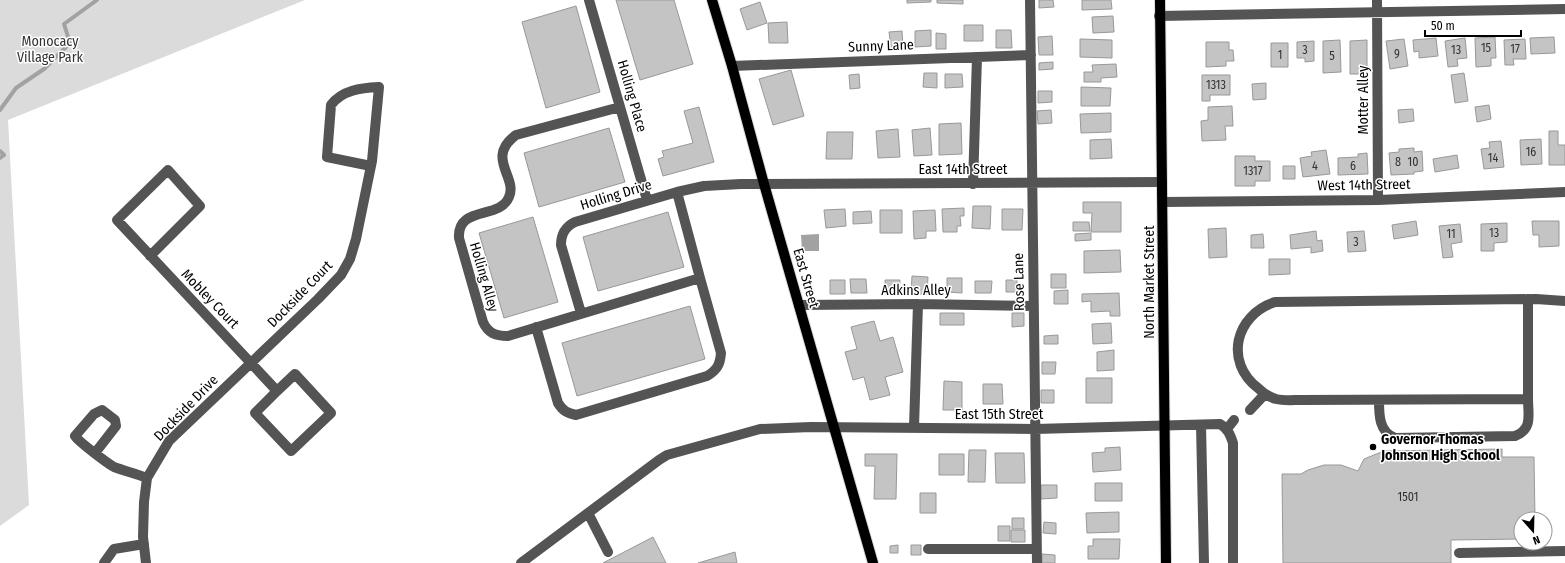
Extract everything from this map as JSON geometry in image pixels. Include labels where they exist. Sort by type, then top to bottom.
[{"type":"main road","name":"East Street","points":[[712,0],[874,563]]},
{"type":"main road","name":"North Market Street","points":[[1160,0],[1166,563]]},
{"type":"street","name":"Holling Place","points":[[590,0],[647,200]]},
{"type":"street","name":"Rose Lane","points":[[1030,0],[1032,306],[1037,563]]},
{"type":"street","name":"Motter Alley","points":[[1377,0],[1378,200]]},
{"type":"street","points":[[1159,16],[1565,9]]},
{"type":"street","name":"Sunny Lane","points":[[732,66],[1031,55]]},
{"type":"street","points":[[973,184],[977,57]]},
{"type":"street","name":"Dockside Court","points":[[251,362],[318,299],[341,275],[350,259],[356,239],[371,166],[372,161],[378,87],[358,88],[336,98],[331,105],[327,157],[371,166]]},
{"type":"street","name":"Holling Alley","points":[[620,107],[516,135],[505,147],[502,158],[510,188],[510,197],[505,203],[496,208],[467,219],[461,224],[458,232],[458,238],[482,322],[487,330],[498,336],[508,336],[700,278]]},
{"type":"street","name":"Mobley Court","points":[[150,256],[200,206],[168,170],[117,220],[150,256],[251,362],[277,391]]},
{"type":"street","name":"East 14th Street","points":[[764,184],[1162,182]]},
{"type":"street","name":"Holling Drive","points":[[581,313],[561,245],[563,232],[568,226],[575,222],[647,200],[704,186],[764,184]]},
{"type":"street","points":[[536,327],[558,403],[567,413],[576,415],[707,376],[716,371],[720,364],[721,353],[677,192]]},
{"type":"street","name":"West 14th Street","points":[[1163,202],[1378,200],[1565,192]]},
{"type":"street","points":[[1528,399],[1276,399],[1265,394],[1247,378],[1241,368],[1238,356],[1240,333],[1254,313],[1264,306],[1275,302],[1528,299],[1565,301]]},
{"type":"street","points":[[1379,400],[1381,423],[1389,436],[1395,438],[1516,436],[1522,433],[1529,423],[1528,299]]},
{"type":"street","points":[[914,427],[918,304]]},
{"type":"street","name":"Adkins Alley","points":[[799,305],[918,304],[1032,306]]},
{"type":"street","name":"Dockside Drive","points":[[146,563],[144,544],[144,502],[147,478],[169,441],[251,362]]},
{"type":"street","points":[[295,374],[331,413],[291,451],[255,412],[277,391],[295,374]]},
{"type":"street","points":[[1250,410],[1265,394]]},
{"type":"street","points":[[1233,563],[1233,443],[1227,429],[1234,420]]},
{"type":"street","name":"East 15th Street","points":[[521,563],[667,455],[760,430],[835,427],[1035,429],[1220,424],[1227,429]]},
{"type":"street","points":[[1201,425],[1204,563]]},
{"type":"street","points":[[95,453],[114,466],[147,478]]},
{"type":"street","points":[[588,513],[608,552]]},
{"type":"street","points":[[104,563],[114,549],[144,544]]},
{"type":"street","points":[[928,549],[1036,549]]},
{"type":"street","points":[[1459,553],[1565,551]]},
{"type":"green space","name":"Monocacy Village Park","points":[[0,0],[305,0],[8,120],[29,505],[0,526]]},
{"type":"shaded area","points":[[819,234],[819,251],[802,251],[801,235]]},
{"type":"building","points":[[616,0],[674,0],[693,64],[640,80]]},
{"type":"building","points":[[907,0],[931,0],[931,2],[907,3]]},
{"type":"building","points":[[937,0],[963,0],[963,4],[937,3]]},
{"type":"building","points":[[1039,0],[1053,0],[1054,7],[1039,8]]},
{"type":"building","points":[[1082,0],[1111,0],[1112,9],[1082,10]]},
{"type":"building","points":[[760,2],[767,23],[747,30],[740,9]]},
{"type":"building","points":[[576,6],[600,92],[546,108],[522,22]]},
{"type":"building","points":[[1113,16],[1114,32],[1093,33],[1092,17]]},
{"type":"building","points":[[787,22],[788,43],[769,43],[768,23]]},
{"type":"building","points":[[964,25],[983,25],[983,41],[964,41]]},
{"type":"building","points":[[931,30],[931,46],[915,47],[915,31]]},
{"type":"building","points":[[996,30],[1011,30],[1012,48],[996,48]]},
{"type":"building","points":[[902,31],[903,47],[891,48],[889,32]]},
{"type":"building","points":[[936,33],[946,34],[946,49],[936,49]]},
{"type":"building","points":[[1052,36],[1053,55],[1039,55],[1038,37]]},
{"type":"building","points":[[1495,37],[1496,58],[1491,58],[1491,66],[1476,67],[1475,38]]},
{"type":"building","points":[[1554,37],[1555,53],[1531,54],[1530,38]]},
{"type":"building","points":[[1436,38],[1438,56],[1419,58],[1419,51],[1414,52],[1413,40]]},
{"type":"building","points":[[1465,38],[1467,58],[1457,59],[1458,66],[1448,67],[1445,41]]},
{"type":"building","points":[[1080,39],[1112,40],[1112,58],[1080,57]]},
{"type":"building","points":[[1404,39],[1408,66],[1390,69],[1386,41]]},
{"type":"building","points":[[1525,39],[1526,59],[1513,59],[1514,65],[1505,65],[1504,40]]},
{"type":"building","points":[[1340,40],[1341,72],[1323,73],[1323,41]]},
{"type":"building","points":[[1367,40],[1367,74],[1350,74],[1350,41]]},
{"type":"building","points":[[1314,41],[1314,61],[1305,62],[1305,58],[1297,58],[1297,42]]},
{"type":"building","points":[[1206,42],[1229,42],[1229,50],[1233,50],[1234,61],[1226,61],[1226,66],[1206,67]]},
{"type":"building","points":[[1271,43],[1288,43],[1288,67],[1271,67]]},
{"type":"building","points":[[1053,62],[1053,69],[1039,70],[1039,63]]},
{"type":"building","points":[[1116,64],[1117,77],[1101,78],[1101,82],[1084,82],[1084,72],[1093,72],[1092,65]]},
{"type":"building","points":[[791,70],[804,116],[773,125],[759,79]]},
{"type":"building","points":[[924,73],[937,73],[937,88],[923,87]]},
{"type":"building","points":[[1464,73],[1468,101],[1455,103],[1451,75]]},
{"type":"building","points":[[859,74],[860,88],[850,89],[849,75]]},
{"type":"building","points":[[945,74],[962,74],[963,87],[945,88]]},
{"type":"building","points":[[1202,75],[1230,75],[1230,95],[1210,95],[1210,101],[1202,101]]},
{"type":"building","points":[[1266,83],[1266,99],[1253,100],[1252,84]]},
{"type":"building","points":[[1081,87],[1111,88],[1110,106],[1081,106]]},
{"type":"building","points":[[1038,91],[1052,91],[1052,102],[1038,103]]},
{"type":"building","points":[[1489,105],[1491,119],[1477,122],[1475,107]]},
{"type":"building","points":[[1232,106],[1233,126],[1225,126],[1226,140],[1202,141],[1201,121],[1208,120],[1208,107]]},
{"type":"building","points":[[699,107],[714,162],[663,176],[658,159],[664,157],[662,151],[693,143],[684,111]]},
{"type":"building","points":[[1413,109],[1414,121],[1399,123],[1398,110]]},
{"type":"building","points":[[1051,110],[1052,123],[1038,124],[1037,111]]},
{"type":"building","points":[[1111,113],[1111,132],[1081,133],[1080,114]]},
{"type":"building","points":[[961,123],[962,154],[939,155],[939,124]]},
{"type":"building","points":[[609,128],[625,182],[539,207],[524,153]]},
{"type":"building","points":[[930,128],[932,155],[914,156],[912,130]]},
{"type":"building","points":[[898,129],[900,157],[878,158],[876,131]]},
{"type":"building","points":[[1549,131],[1558,131],[1558,145],[1565,145],[1565,165],[1549,165]]},
{"type":"building","points":[[827,132],[853,132],[852,159],[826,159]]},
{"type":"building","points":[[1111,139],[1112,158],[1090,159],[1090,140]]},
{"type":"building","points":[[1541,139],[1542,164],[1521,165],[1520,140]]},
{"type":"building","points":[[1501,141],[1504,167],[1484,169],[1481,149],[1490,148],[1489,142]]},
{"type":"building","points":[[1414,148],[1414,152],[1422,151],[1423,171],[1414,172],[1414,174],[1391,175],[1389,153],[1399,152],[1399,149]]},
{"type":"building","points":[[1326,150],[1330,174],[1303,177],[1300,158],[1312,156],[1311,152]]},
{"type":"building","points":[[1367,153],[1368,174],[1338,175],[1338,158],[1358,157],[1358,154]]},
{"type":"building","points":[[1457,155],[1459,168],[1435,172],[1433,159]]},
{"type":"building","points":[[1235,156],[1255,156],[1255,161],[1270,161],[1270,181],[1255,181],[1255,186],[1235,186]]},
{"type":"building","points":[[1283,166],[1295,166],[1295,179],[1283,179]]},
{"type":"building","points":[[1083,202],[1121,202],[1121,232],[1091,232],[1092,213],[1083,213]]},
{"type":"building","points":[[973,206],[991,206],[990,229],[972,228]]},
{"type":"building","points":[[964,208],[964,216],[960,216],[961,226],[957,226],[957,232],[943,232],[942,209]]},
{"type":"building","points":[[845,209],[846,226],[826,228],[824,210]]},
{"type":"building","points":[[1002,209],[1023,209],[1022,230],[1002,230]]},
{"type":"building","points":[[880,210],[902,210],[902,233],[880,233]]},
{"type":"building","points":[[935,210],[936,231],[926,231],[926,238],[914,239],[913,211]]},
{"type":"building","points":[[871,211],[872,223],[853,224],[853,212]]},
{"type":"building","points":[[668,212],[684,267],[598,291],[583,237]]},
{"type":"building","points":[[533,217],[558,302],[504,318],[479,233]]},
{"type":"building","points":[[1416,221],[1418,235],[1394,239],[1392,225]]},
{"type":"building","points":[[1532,221],[1559,221],[1559,246],[1539,247],[1539,235],[1533,235]]},
{"type":"building","points":[[1073,222],[1089,222],[1090,231],[1073,231]]},
{"type":"building","points":[[1507,223],[1507,242],[1494,243],[1494,251],[1481,251],[1481,224]]},
{"type":"building","points":[[1460,224],[1462,242],[1451,244],[1453,257],[1443,258],[1439,226]]},
{"type":"building","points":[[1226,228],[1227,257],[1209,258],[1208,229]]},
{"type":"building","points":[[1316,231],[1317,241],[1322,240],[1323,251],[1311,253],[1311,247],[1291,249],[1290,235]]},
{"type":"building","points":[[1364,231],[1366,251],[1348,252],[1347,232]]},
{"type":"building","points":[[1091,233],[1091,240],[1075,241],[1075,234]]},
{"type":"building","points":[[1263,234],[1264,248],[1251,248],[1251,235]]},
{"type":"building","points":[[1120,250],[1121,272],[1084,273],[1084,251]]},
{"type":"building","points":[[1269,259],[1290,259],[1290,274],[1269,275]]},
{"type":"building","points":[[1051,274],[1066,274],[1066,288],[1051,288]]},
{"type":"building","points":[[912,276],[928,277],[927,294],[911,294]]},
{"type":"building","points":[[947,278],[962,278],[962,293],[947,292]]},
{"type":"building","points":[[850,279],[866,279],[867,293],[851,293]]},
{"type":"building","points":[[830,280],[845,280],[845,294],[830,294]]},
{"type":"building","points":[[885,280],[900,280],[899,294],[885,294]]},
{"type":"building","points":[[1006,280],[1017,280],[1017,292],[1006,292]]},
{"type":"building","points":[[975,281],[992,281],[991,293],[975,293]]},
{"type":"building","points":[[1068,290],[1068,304],[1054,304],[1054,291]]},
{"type":"building","points":[[1119,293],[1120,316],[1110,316],[1110,311],[1091,312],[1091,301],[1082,302],[1082,294]]},
{"type":"building","points":[[690,306],[705,359],[577,396],[562,343]]},
{"type":"building","points":[[940,313],[964,313],[964,325],[940,325]]},
{"type":"building","points":[[1012,313],[1024,313],[1024,326],[1012,327]]},
{"type":"building","points":[[874,321],[880,341],[893,337],[903,372],[885,377],[890,395],[870,400],[864,377],[853,380],[845,352],[857,349],[851,327]]},
{"type":"building","points":[[1111,323],[1112,343],[1093,344],[1092,324]]},
{"type":"building","points":[[1058,335],[1058,344],[1044,344],[1044,336]]},
{"type":"building","points":[[1114,350],[1114,370],[1097,371],[1097,352]]},
{"type":"building","points":[[1042,362],[1056,362],[1055,374],[1042,374]]},
{"type":"building","points":[[1086,378],[1112,378],[1112,403],[1086,403]]},
{"type":"building","points":[[944,381],[962,382],[962,410],[943,410]]},
{"type":"building","points":[[983,384],[1002,384],[1003,404],[983,404]]},
{"type":"building","points":[[1041,390],[1054,390],[1054,403],[1041,403]]},
{"type":"building","points":[[1120,447],[1121,470],[1093,472],[1092,453],[1105,452],[1105,448]]},
{"type":"building","points":[[1502,449],[1502,457],[1534,457],[1535,511],[1513,511],[1513,539],[1451,540],[1451,563],[1283,563],[1282,474],[1301,474],[1324,465],[1341,465],[1358,471],[1364,459],[1384,451]]},
{"type":"building","points":[[969,450],[986,450],[985,482],[968,482]]},
{"type":"building","points":[[995,453],[1024,453],[1025,483],[996,483]]},
{"type":"building","points":[[865,454],[897,454],[896,499],[874,499],[875,466],[865,466]]},
{"type":"building","points":[[939,454],[964,454],[964,475],[939,475]]},
{"type":"building","points":[[1095,483],[1122,483],[1122,501],[1095,501]]},
{"type":"building","points":[[1041,485],[1057,485],[1057,498],[1041,499]]},
{"type":"building","points":[[920,493],[936,493],[936,513],[920,513]]},
{"type":"building","points":[[1119,512],[1119,532],[1087,533],[1086,513]]},
{"type":"building","points":[[1012,518],[1024,518],[1024,529],[1012,529]]},
{"type":"building","points":[[1044,522],[1056,523],[1056,534],[1043,533]]},
{"type":"building","points":[[998,526],[1010,526],[1010,541],[998,541]]},
{"type":"building","points":[[1011,530],[1025,530],[1025,542],[1011,542]]},
{"type":"building","points":[[653,537],[666,563],[603,563]]},
{"type":"building","points":[[1093,539],[1120,539],[1119,559],[1088,559],[1088,546],[1093,546]]},
{"type":"building","points":[[898,545],[898,553],[890,553],[890,546]]},
{"type":"building","points":[[911,545],[921,545],[921,555],[911,555]]},
{"type":"building","points":[[735,552],[737,563],[698,563]]},
{"type":"building","points":[[1042,554],[1055,555],[1055,563],[1042,563]]},
{"type":"waterway","points":[[0,110],[16,88],[44,69],[70,43],[64,24],[97,0]]},
{"type":"waterway","points":[[0,151],[4,155],[0,158]]},
{"type":"place","name":"Governor Thomas Johnson High School","points":[[1373,447]]}]
